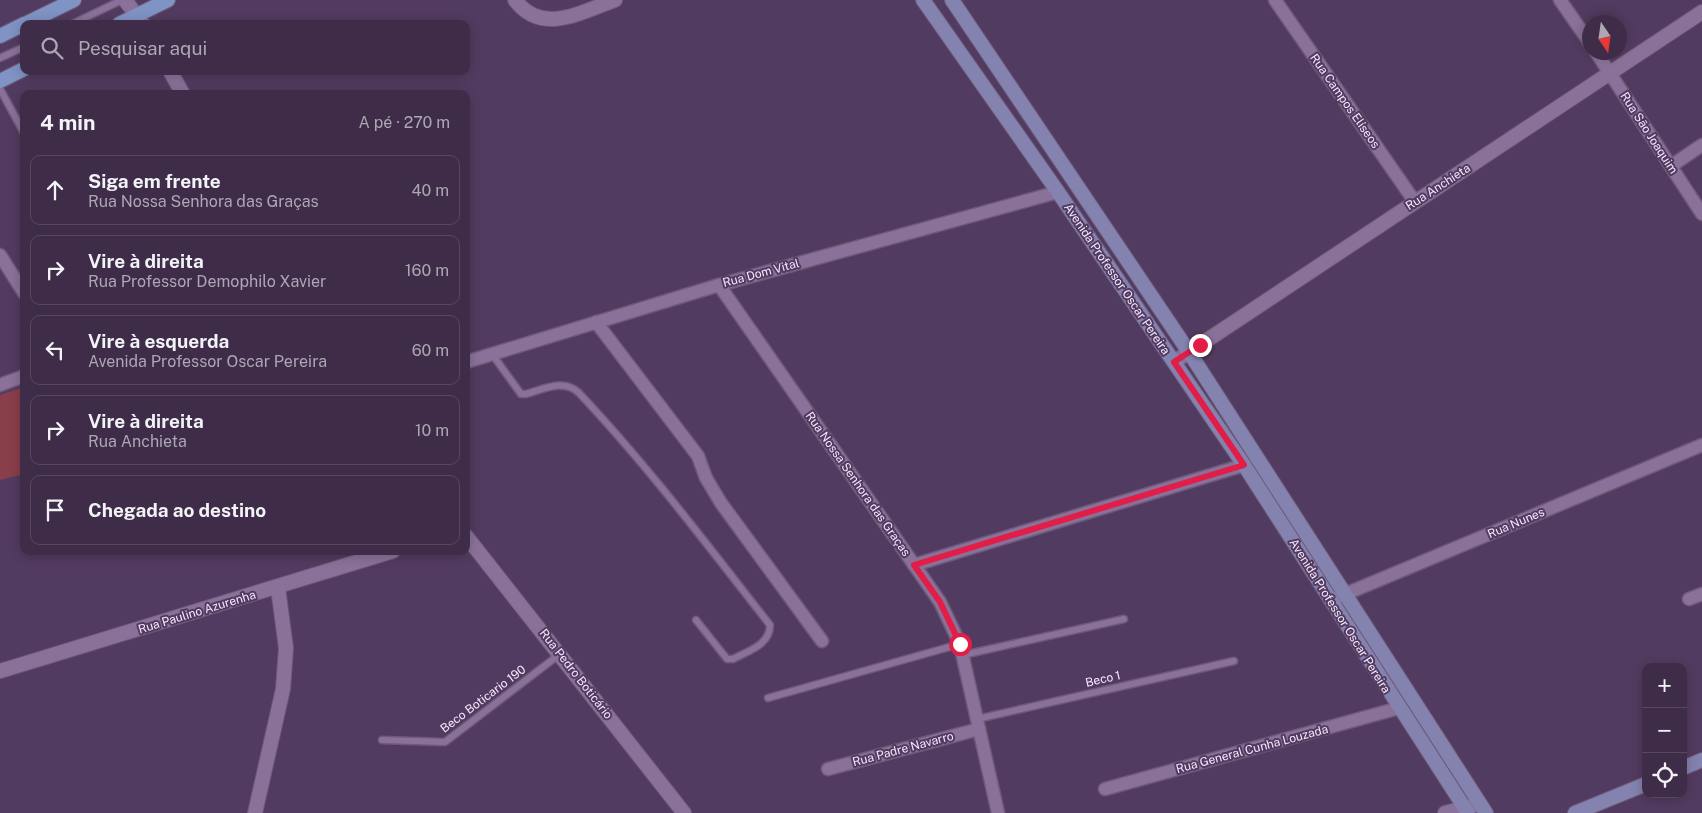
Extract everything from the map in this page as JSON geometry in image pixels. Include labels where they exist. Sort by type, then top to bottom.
[{"type":"main road","points":[[32,20],[74,0]]},
{"type":"main road","points":[[140,19],[168,0]]},
{"type":"main road","name":"Avenida Professor Oscar Pereira","points":[[923,0],[1058,192],[1244,465],[1466,810]]},
{"type":"main road","name":"Avenida Professor Oscar Pereira","points":[[952,0],[1189,352],[1483,808]]},
{"type":"main road","points":[[0,36],[20,26]]},
{"type":"main road","points":[[0,80],[20,71]]},
{"type":"main road","points":[[1687,766],[1702,760]]},
{"type":"main road","points":[[1576,813],[1642,786]]},
{"type":"street","points":[[123,0],[140,19]]},
{"type":"street","points":[[515,0],[526,14],[542,19],[557,20],[615,0]]},
{"type":"street","name":"Rua Campos Elíseos","points":[[1275,0],[1415,202]]},
{"type":"street","points":[[1560,0],[1582,32]]},
{"type":"street","name":"Rua Anchieta","points":[[1174,362],[1702,12]]},
{"type":"street","name":"Rua São Joaquim","points":[[1601,60],[1702,214]]},
{"type":"street","points":[[172,75],[181,90]]},
{"type":"street","points":[[1671,166],[1702,145]]},
{"type":"street","name":"Rua Dom Vital","points":[[470,361],[719,285],[1058,192]]},
{"type":"street","points":[[0,254],[20,286]]},
{"type":"street","name":"Rua Nossa Senhora das Graças","points":[[719,285],[940,602],[961,650],[998,813]]},
{"type":"street","points":[[596,322],[698,456],[706,478],[721,503],[822,641]]},
{"type":"street","points":[[0,385],[20,378]]},
{"type":"street","name":"Rua Nunes","points":[[1331,600],[1702,445]]},
{"type":"street","points":[[914,565],[1244,465]]},
{"type":"street","name":"Rua Pedro Boticário","points":[[470,541],[561,654],[684,813]]},
{"type":"street","name":"Rua Paulino Azurenha","points":[[0,671],[278,588],[381,555]]},
{"type":"street","points":[[255,813],[283,689],[286,648],[278,588]]},
{"type":"street","points":[[1689,599],[1702,594]]},
{"type":"street","name":"Rua General Cunha Louzada","points":[[1105,789],[1399,708]]},
{"type":"street","name":"Rua Padre Navarro","points":[[828,768],[978,724]]},
{"type":"street","points":[[1445,813],[1483,808]]},
{"type":"lane","points":[[80,20],[123,0]]},
{"type":"lane","points":[[0,58],[20,49]]},
{"type":"lane","points":[[0,89],[20,126]]},
{"type":"lane","points":[[492,354],[521,394],[563,384],[574,388],[579,393],[641,460],[695,527],[770,625],[770,633],[766,640],[733,659],[727,659],[696,620]]},
{"type":"lane","points":[[768,698],[961,650],[1124,619]]},
{"type":"lane","name":"Beco Boticario 190","points":[[382,740],[445,742],[561,654]]},
{"type":"lane","name":"Beco 1","points":[[978,724],[1234,661]]},
{"type":"shaded area","points":[[20,388],[20,475],[0,480],[0,395]]},
{"type":"route","points":[[960,644],[940,602],[914,565],[1244,465],[1174,362],[1200,345]]}]
